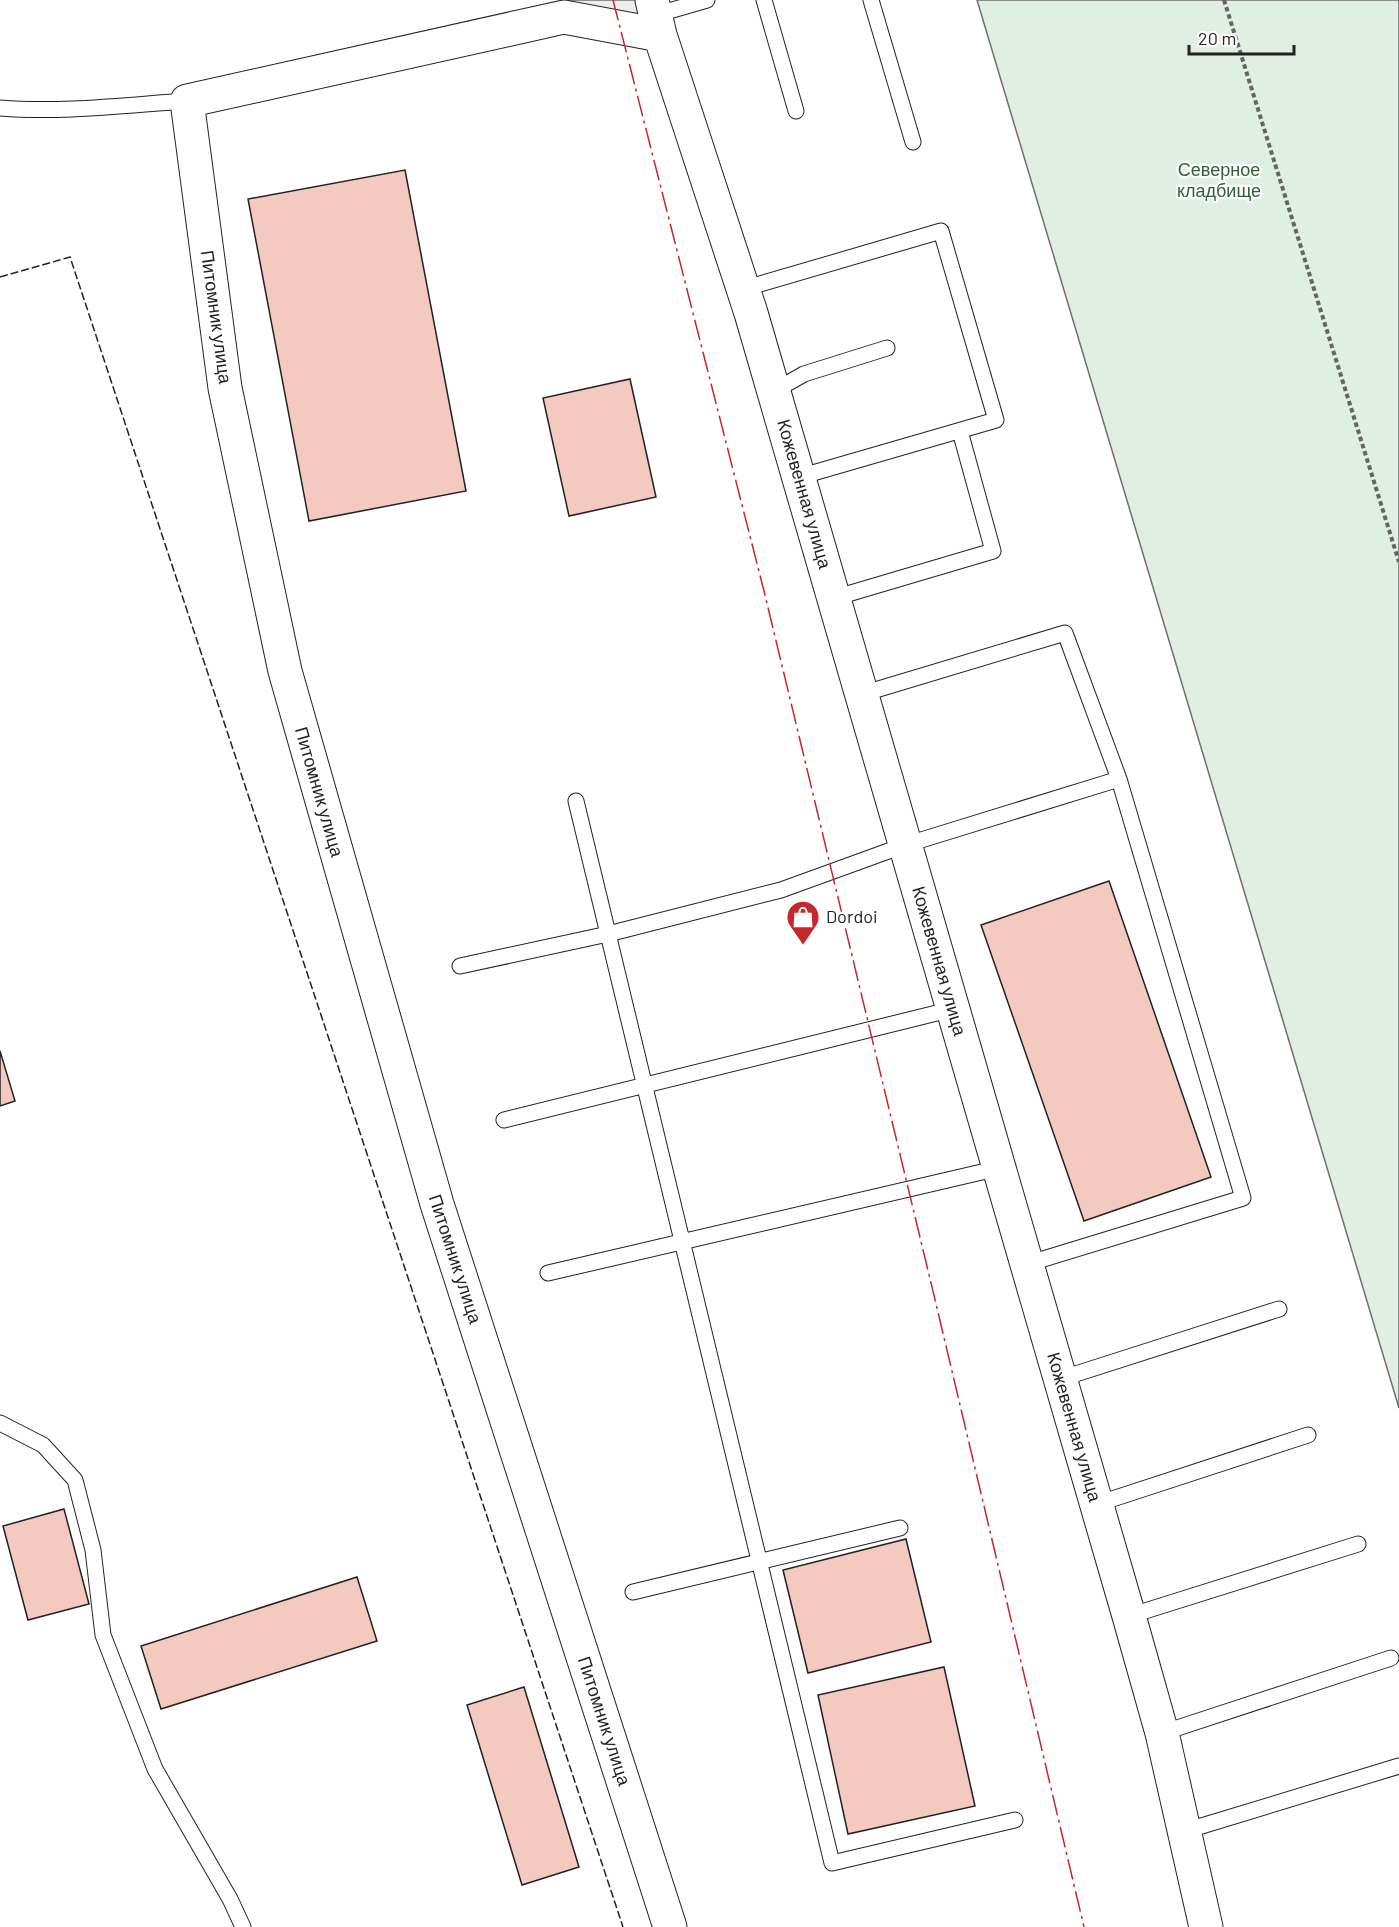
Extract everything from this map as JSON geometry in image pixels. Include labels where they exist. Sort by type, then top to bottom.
[{"type":"street","points":[[188,101],[564,17],[656,17]]},
{"type":"street","name":"Кожевенная улица","points":[[656,17],[774,391],[1097,1504],[1162,1733],[1206,1927]]},
{"type":"street","name":"Питомник улица","points":[[188,101],[225,388],[285,671],[437,1204],[670,1927]]},
{"type":"lane","points":[[656,17],[707,0]]},
{"type":"lane","points":[[764,0],[796,111]]},
{"type":"lane","points":[[871,0],[913,142]]},
{"type":"lane","points":[[0,108],[83,107],[188,101]]},
{"type":"lane","points":[[743,289],[941,231],[996,420],[799,477]]},
{"type":"lane","points":[[774,391],[804,374],[887,348]]},
{"type":"lane","points":[[834,598],[993,551],[960,431]]},
{"type":"lane","points":[[862,694],[1065,633],[1119,779],[1243,1198],[1027,1264]]},
{"type":"lane","points":[[460,966],[608,934],[782,890],[905,845],[1119,779]]},
{"type":"lane","points":[[576,801],[832,1863],[1015,1820]]},
{"type":"lane","points":[[504,1120],[953,1009]]},
{"type":"lane","points":[[548,1273],[999,1168]]},
{"type":"lane","points":[[1060,1379],[1278,1309]]},
{"type":"lane","points":[[0,1423],[43,1445],[75,1480],[93,1550],[103,1635],[155,1770],[230,1899],[243,1927]]},
{"type":"lane","points":[[1097,1504],[1308,1435]]},
{"type":"lane","points":[[633,1592],[900,1528]]},
{"type":"lane","points":[[1129,1616],[1358,1544]]},
{"type":"lane","points":[[1162,1733],[1391,1658]]},
{"type":"lane","points":[[1185,1831],[1399,1766]]},
{"type":"path","points":[[1224,0],[1399,562]]},
{"type":"green space","name":"Северное кладбище","points":[[977,0],[1399,0],[1399,1408]]},
{"type":"shaded area","points":[[561,0],[638,0],[642,16],[574,5]]},
{"type":"building","points":[[405,170],[466,491],[309,521],[248,199]]},
{"type":"building","points":[[630,379],[656,497],[569,516],[543,398]]},
{"type":"building","points":[[1109,881],[1211,1177],[1084,1221],[981,925]]},
{"type":"building","points":[[0,1051],[15,1101],[0,1106]]},
{"type":"building","points":[[64,1509],[89,1604],[28,1620],[3,1526]]},
{"type":"building","points":[[906,1539],[931,1642],[808,1673],[783,1570]]},
{"type":"building","points":[[357,1577],[377,1641],[161,1709],[141,1646]]},
{"type":"building","points":[[944,1667],[975,1806],[848,1834],[818,1695]]},
{"type":"building","points":[[524,1687],[579,1867],[522,1885],[467,1705]]},
{"type":"fence","points":[[0,277],[70,257],[623,1927]]},
{"type":"power","points":[[613,0],[764,591],[1084,1927]]},
{"type":"place","name":"Dordoi","points":[[803,946]]}]
